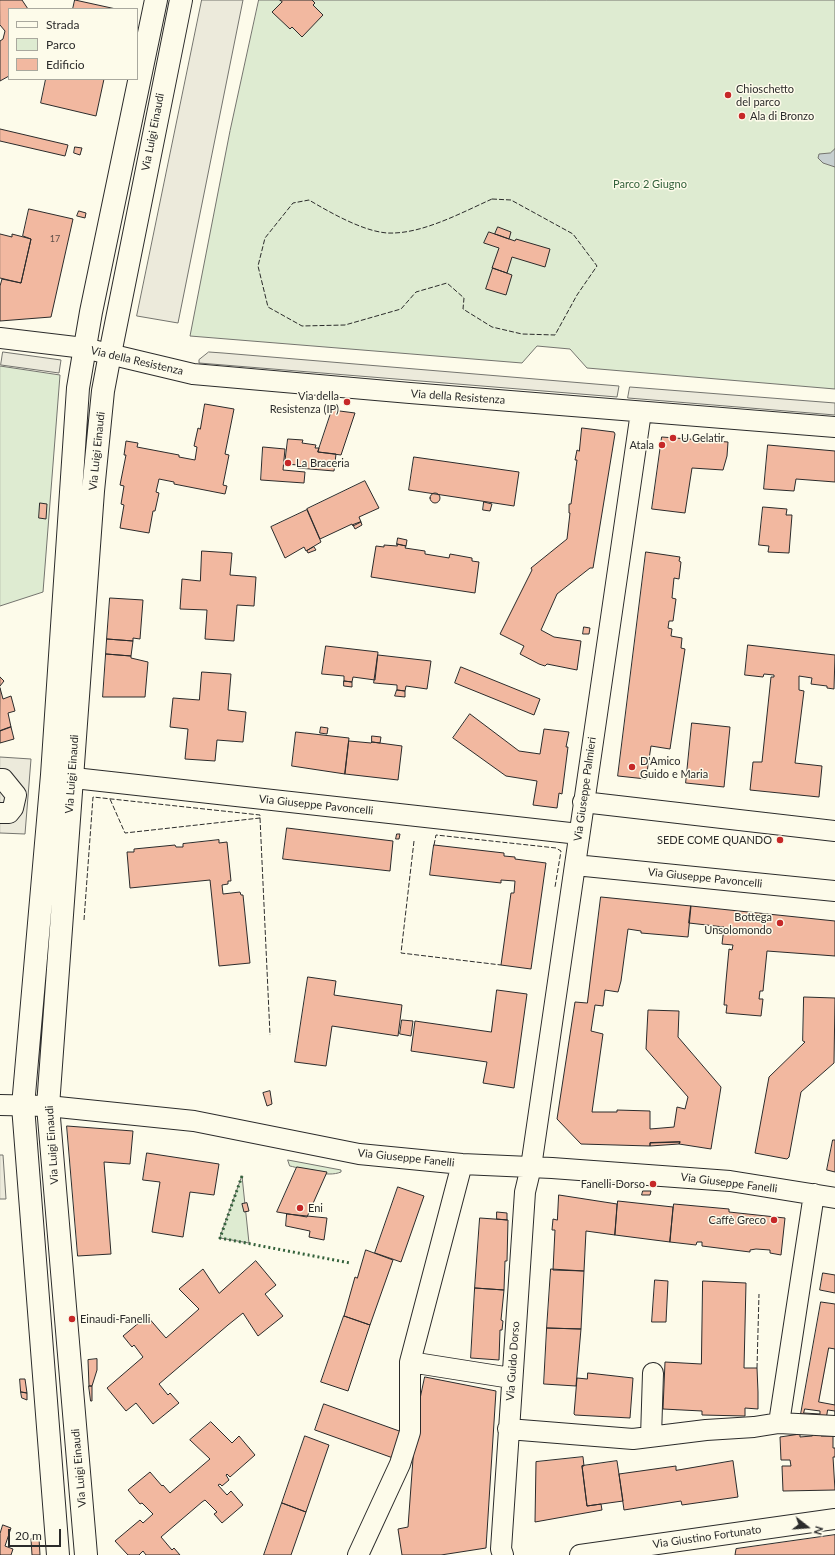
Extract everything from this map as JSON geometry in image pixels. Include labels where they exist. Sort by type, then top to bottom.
[{"type":"main road","name":"Via Luigi Einaudi","points":[[86,1555],[48,1106],[78,388],[84,348],[156,0]]},
{"type":"main road","name":"Via Luigi Einaudi","points":[[58,1555],[23,1106],[62,776],[103,391],[180,0]]},
{"type":"street","name":"Via della Resistenza","points":[[0,338],[84,348],[193,374],[641,412],[835,426]]},
{"type":"street","name":"Via Giuseppe Palmieri","points":[[531,1167],[641,412]]},
{"type":"street","name":"Via Giuseppe Pavoncelli","points":[[62,776],[579,834]]},
{"type":"street","points":[[0,779],[4,779],[16,795],[13,808],[9,813],[0,813]]},
{"type":"street","points":[[583,802],[835,831]]},
{"type":"street","name":"Via Giuseppe Pavoncelli","points":[[575,865],[835,891]]},
{"type":"street","name":"Via Giuseppe Fanelli","points":[[0,1105],[48,1106],[194,1121],[359,1154],[462,1164],[531,1167],[730,1181],[835,1198]]},
{"type":"street","points":[[358,1555],[400,1464],[410,1432],[410,1362],[462,1164]]},
{"type":"street","name":"Via Guido Dorso","points":[[503,1555],[501,1549],[511,1378],[525,1192],[531,1167]]},
{"type":"street","points":[[779,1423],[814,1194]]},
{"type":"street","points":[[410,1362],[511,1378]]},
{"type":"street","points":[[651,1437],[653,1373]]},
{"type":"street","points":[[508,1429],[633,1440],[779,1423],[835,1426]]},
{"type":"street","name":"Via Giustino Fortunato","points":[[580,1555],[835,1519]]},
{"type":"green space","name":"Parco 2 Giugno","points":[[259,0],[835,0],[835,389],[587,368],[570,349],[537,346],[522,363],[190,336],[230,131]]},
{"type":"green space","points":[[0,366],[60,375],[43,592],[0,606]]},
{"type":"green space","points":[[288,1160],[341,1170],[341,1172],[335,1174],[322,1174],[290,1166]]},
{"type":"green space","points":[[242,1176],[249,1243],[220,1238]]},
{"type":"shaded area","points":[[202,0],[243,0],[178,323],[137,316]]},
{"type":"shaded area","points":[[835,149],[835,167],[823,163],[818,158],[819,154],[830,153]]},
{"type":"shaded area","points":[[3,352],[61,360],[59,373],[1,365]]},
{"type":"shaded area","points":[[209,352],[619,386],[617,397],[199,363],[199,360]]},
{"type":"shaded area","points":[[630,387],[835,403],[835,415],[628,398]]},
{"type":"shaded area","points":[[0,757],[31,759],[25,834],[0,833]]},
{"type":"shaded area","points":[[0,1155],[3,1155],[6,1199],[0,1199]]},
{"type":"building","points":[[0,0],[22,0],[27,8],[8,8],[8,77],[0,81],[0,41],[3,39],[5,31],[0,25]]},
{"type":"building","points":[[75,0],[111,8],[73,8]]},
{"type":"building","points":[[280,0],[312,0],[315,3],[313,5],[323,15],[302,37],[292,27],[290,29],[272,12],[282,2]]},
{"type":"building","points":[[46,80],[104,80],[96,116],[41,103]]},
{"type":"building","points":[[0,129],[68,145],[65,156],[0,141]]},
{"type":"building","points":[[75,147],[82,148],[80,155],[74,153]]},
{"type":"building","points":[[29,209],[73,219],[51,317],[0,321],[0,286],[2,279],[21,283],[31,239],[23,236]]},
{"type":"building","points":[[79,211],[86,213],[85,218],[77,216]]},
{"type":"building","points":[[498,227],[511,232],[509,239],[495,234]]},
{"type":"building","points":[[489,232],[515,241],[516,239],[550,249],[545,267],[512,257],[507,273],[492,268],[499,248],[484,243]]},
{"type":"building","points":[[0,234],[12,237],[12,234],[31,239],[21,283],[0,278]]},
{"type":"building","points":[[493,268],[512,275],[506,295],[486,289]]},
{"type":"building","points":[[205,404],[234,409],[225,454],[229,455],[223,485],[227,486],[225,494],[174,484],[174,482],[159,479],[156,492],[159,493],[155,511],[153,511],[149,533],[120,528],[124,505],[121,504],[124,486],[120,485],[126,455],[124,455],[126,441],[138,443],[137,447],[179,455],[179,457],[195,460],[197,447],[194,446],[198,428],[200,429]]},
{"type":"building","points":[[332,410],[355,413],[341,455],[318,452]]},
{"type":"building","points":[[582,428],[614,432],[615,434],[593,568],[590,568],[557,594],[541,630],[554,637],[581,641],[577,670],[547,664],[545,666],[539,664],[520,654],[524,646],[500,634],[532,570],[531,568],[567,539],[570,513],[569,504],[571,504],[577,460],[575,460],[577,450],[579,451]]},
{"type":"building","points":[[662,437],[728,442],[727,456],[723,470],[692,468],[685,513],[652,509]]},
{"type":"building","points":[[288,439],[303,440],[302,443],[316,445],[315,448],[319,448],[318,452],[336,454],[334,471],[298,468],[298,465],[285,464]]},
{"type":"building","points":[[768,445],[835,451],[835,482],[796,479],[794,491],[764,489]]},
{"type":"building","points":[[263,447],[285,449],[283,470],[305,472],[304,483],[261,480]]},
{"type":"building","points":[[414,457],[519,472],[514,506],[409,490]]},
{"type":"building","points":[[365,481],[379,508],[359,517],[361,522],[353,526],[352,524],[320,539],[307,509]]},
{"type":"building","points":[[435,493],[440,498],[435,503],[430,498]]},
{"type":"building","points":[[484,502],[492,504],[490,511],[483,510]]},
{"type":"building","points":[[40,503],[47,504],[46,519],[39,518]]},
{"type":"building","points":[[763,507],[787,509],[786,515],[792,515],[789,553],[768,552],[769,546],[759,545]]},
{"type":"building","points":[[307,510],[321,542],[306,551],[304,547],[285,558],[271,527]]},
{"type":"building","points":[[361,522],[362,525],[355,529],[353,525]]},
{"type":"building","points":[[398,538],[407,540],[406,546],[397,544]]},
{"type":"building","points":[[397,544],[406,546],[405,548],[425,551],[425,554],[449,558],[450,554],[472,558],[472,561],[479,562],[475,593],[371,577],[376,546],[397,546]]},
{"type":"building","points":[[314,547],[316,550],[308,553],[307,551]]},
{"type":"building","points":[[202,551],[232,553],[230,575],[256,577],[254,606],[237,605],[234,641],[205,639],[207,610],[180,609],[182,579],[200,581]]},
{"type":"building","points":[[646,552],[680,557],[679,561],[681,562],[679,579],[674,578],[672,598],[676,599],[673,621],[669,621],[668,628],[672,629],[671,636],[682,638],[681,648],[685,649],[670,749],[651,746],[646,779],[618,776]]},
{"type":"building","points":[[110,598],[143,600],[140,639],[133,638],[133,641],[107,639]]},
{"type":"building","points":[[584,627],[590,628],[589,634],[583,634]]},
{"type":"building","points":[[107,639],[133,641],[131,656],[106,654]]},
{"type":"building","points":[[748,645],[835,655],[834,689],[827,688],[827,686],[811,684],[812,678],[799,676],[799,690],[804,691],[795,763],[822,766],[819,797],[750,790],[753,762],[762,762],[771,677],[774,677],[774,675],[764,674],[763,677],[745,675]]},
{"type":"building","points":[[326,646],[378,652],[375,680],[353,677],[352,682],[344,681],[344,676],[322,674]]},
{"type":"building","points":[[106,654],[131,656],[131,658],[148,662],[145,697],[103,697]]},
{"type":"building","points":[[378,655],[431,661],[427,689],[406,686],[405,691],[397,690],[397,685],[374,683]]},
{"type":"building","points":[[461,667],[540,699],[534,715],[455,683]]},
{"type":"building","points":[[202,672],[231,674],[228,710],[246,712],[243,742],[217,740],[215,761],[185,759],[188,729],[170,727],[173,698],[199,700]]},
{"type":"building","points":[[0,677],[4,681],[0,686]]},
{"type":"building","points":[[344,681],[352,682],[352,687],[344,686]]},
{"type":"building","points":[[0,688],[3,699],[11,696],[15,711],[8,713],[11,727],[0,731]]},
{"type":"building","points":[[397,690],[405,691],[405,697],[395,696]]},
{"type":"building","points":[[470,714],[519,751],[540,754],[544,729],[569,732],[566,747],[568,747],[562,794],[559,793],[557,808],[533,805],[537,781],[506,776],[453,738]]},
{"type":"building","points":[[692,723],[730,727],[724,787],[686,783]]},
{"type":"building","points":[[11,727],[14,739],[0,743],[0,731]]},
{"type":"building","points":[[321,727],[328,728],[327,734],[320,733]]},
{"type":"building","points":[[296,732],[349,738],[345,774],[292,766]]},
{"type":"building","points":[[372,736],[381,737],[380,743],[372,742]]},
{"type":"building","points":[[349,741],[402,746],[398,780],[345,774]]},
{"type":"building","points":[[287,828],[393,841],[390,871],[283,859]]},
{"type":"building","points":[[397,834],[400,834],[399,839],[396,839]]},
{"type":"building","points":[[219,840],[219,843],[227,842],[231,881],[228,881],[228,884],[222,885],[223,894],[240,892],[241,895],[243,895],[250,963],[219,966],[210,880],[130,888],[127,852],[134,852],[134,849],[175,845],[176,847],[183,847],[183,844]]},
{"type":"building","points":[[434,845],[504,853],[504,856],[515,857],[515,859],[546,863],[531,969],[501,965],[511,893],[514,893],[515,881],[501,880],[501,883],[430,875]]},
{"type":"building","points":[[601,897],[691,906],[688,937],[641,933],[641,931],[628,929],[621,981],[618,992],[605,990],[603,1006],[595,1005],[591,1031],[603,1034],[592,1112],[617,1112],[617,1110],[650,1111],[650,1129],[674,1127],[677,1107],[685,1109],[688,1097],[646,1049],[648,1010],[679,1011],[678,1037],[721,1087],[711,1149],[679,1144],[680,1142],[650,1143],[650,1146],[581,1144],[557,1119],[575,1002],[587,1003]]},
{"type":"building","points":[[691,906],[835,921],[835,956],[767,951],[763,991],[760,991],[759,999],[763,999],[761,1016],[726,1013],[727,1005],[724,1005],[729,949],[732,950],[733,945],[722,944],[724,927],[689,923]]},
{"type":"building","points":[[308,977],[336,981],[334,995],[402,1005],[398,1036],[332,1026],[326,1066],[295,1062]]},
{"type":"building","points":[[497,990],[527,994],[514,1088],[483,1083],[487,1062],[411,1051],[415,1021],[491,1032]]},
{"type":"building","points":[[804,997],[835,998],[834,1063],[801,1092],[789,1157],[787,1159],[755,1153],[769,1077],[805,1042],[803,1041]]},
{"type":"building","points":[[402,1020],[413,1021],[411,1036],[400,1034]]},
{"type":"building","points":[[270,1091],[272,1104],[267,1106],[263,1093]]},
{"type":"building","points":[[67,1126],[133,1131],[130,1164],[104,1162],[111,1254],[78,1256]]},
{"type":"building","points":[[833,1140],[835,1140],[835,1172],[827,1170]]},
{"type":"building","points":[[680,1142],[679,1144],[650,1146],[650,1143]]},
{"type":"building","points":[[147,1153],[219,1164],[214,1195],[190,1192],[183,1237],[152,1232],[160,1182],[143,1180]]},
{"type":"building","points":[[297,1167],[327,1172],[307,1217],[277,1212]]},
{"type":"building","points":[[398,1187],[424,1196],[401,1262],[375,1253]]},
{"type":"building","points":[[643,1191],[651,1191],[650,1195],[642,1195]]},
{"type":"building","points":[[559,1195],[617,1204],[615,1235],[586,1231],[584,1271],[553,1270],[555,1230],[552,1230],[553,1219],[557,1220]]},
{"type":"building","points":[[618,1201],[673,1207],[670,1242],[615,1235]]},
{"type":"building","points":[[247,1203],[249,1211],[244,1212],[242,1204]]},
{"type":"building","points":[[674,1204],[729,1209],[729,1212],[785,1218],[781,1255],[770,1253],[770,1250],[756,1249],[750,1250],[750,1252],[702,1246],[702,1242],[697,1242],[696,1245],[670,1242]]},
{"type":"building","points":[[497,1212],[507,1213],[507,1220],[497,1219]]},
{"type":"building","points":[[287,1214],[327,1218],[324,1240],[309,1237],[310,1231],[286,1226]]},
{"type":"building","points":[[480,1218],[508,1220],[507,1261],[505,1261],[504,1290],[475,1288]]},
{"type":"building","points":[[366,1250],[393,1260],[370,1325],[344,1316],[355,1277],[357,1278]]},
{"type":"building","points":[[256,1261],[276,1285],[265,1294],[283,1316],[258,1336],[243,1313],[228,1325],[159,1384],[168,1395],[170,1393],[179,1403],[153,1424],[136,1403],[126,1411],[107,1388],[143,1357],[134,1345],[132,1347],[123,1336],[147,1316],[166,1338],[199,1309],[179,1289],[203,1269],[219,1293]]},
{"type":"building","points":[[551,1269],[584,1271],[581,1329],[547,1328]]},
{"type":"building","points":[[823,1273],[835,1275],[835,1293],[820,1290]]},
{"type":"building","points":[[655,1280],[668,1281],[666,1322],[652,1322]]},
{"type":"building","points":[[703,1281],[746,1283],[744,1368],[757,1368],[758,1409],[745,1408],[745,1416],[702,1415],[702,1411],[663,1409],[665,1362],[701,1364]]},
{"type":"building","points":[[475,1288],[504,1290],[501,1320],[503,1321],[502,1330],[500,1330],[499,1360],[471,1358]]},
{"type":"building","points":[[821,1302],[835,1304],[835,1417],[801,1414]]},
{"type":"building","points":[[344,1316],[370,1325],[348,1391],[321,1382]]},
{"type":"building","points":[[547,1328],[581,1329],[576,1386],[544,1384]]},
{"type":"building","points":[[829,1348],[835,1349],[835,1405],[819,1402]]},
{"type":"building","points":[[97,1359],[97,1370],[92,1386],[89,1386],[88,1360]]},
{"type":"building","points":[[588,1373],[633,1378],[630,1418],[574,1414],[577,1378],[587,1379]]},
{"type":"building","points":[[425,1377],[496,1391],[486,1548],[441,1555],[402,1555],[398,1529],[408,1527],[416,1418]]},
{"type":"building","points":[[20,1379],[25,1379],[27,1393],[21,1392]]},
{"type":"building","points":[[89,1386],[92,1386],[92,1401],[91,1401]]},
{"type":"building","points":[[21,1392],[27,1393],[27,1400],[22,1398]]},
{"type":"building","points":[[324,1404],[402,1432],[393,1458],[315,1430]]},
{"type":"building","points":[[805,1409],[820,1411],[820,1414],[804,1413]]},
{"type":"building","points":[[828,1410],[835,1411],[835,1417],[827,1416]]},
{"type":"building","points":[[211,1422],[232,1443],[239,1436],[255,1455],[230,1477],[227,1474],[226,1475],[229,1480],[222,1486],[220,1484],[218,1485],[227,1495],[231,1491],[243,1505],[222,1523],[214,1514],[217,1512],[205,1500],[202,1502],[161,1537],[172,1550],[174,1548],[180,1555],[146,1555],[143,1551],[139,1555],[128,1555],[115,1541],[140,1520],[143,1523],[153,1514],[142,1503],[140,1504],[128,1490],[150,1472],[170,1493],[210,1459],[190,1440]]},
{"type":"building","points":[[812,1433],[821,1433],[821,1436],[833,1436],[833,1448],[835,1448],[835,1457],[833,1457],[835,1490],[783,1491],[782,1466],[791,1466],[790,1460],[781,1460],[780,1437],[800,1434],[800,1437],[812,1436]]},
{"type":"building","points":[[305,1436],[329,1445],[306,1512],[282,1503]]},
{"type":"building","points":[[583,1457],[584,1466],[582,1466],[587,1506],[601,1504],[602,1510],[535,1522],[536,1462]]},
{"type":"building","points":[[617,1461],[623,1501],[587,1506],[582,1466]]},
{"type":"building","points":[[733,1461],[738,1497],[682,1505],[681,1501],[624,1510],[619,1474],[676,1466],[676,1470]]},
{"type":"building","points":[[282,1503],[306,1512],[291,1555],[264,1555]]},
{"type":"building","points":[[3,1525],[11,1528],[5,1546],[13,1549],[11,1555],[0,1555],[0,1534]]},
{"type":"building","points":[[835,1535],[835,1555],[735,1555],[736,1549]]},
{"type":"building","points":[[39,1538],[40,1555],[32,1555],[31,1539]]},
{"type":"hedge","points":[[242,1176],[220,1238],[350,1263]]},
{"type":"fence","points":[[492,199],[511,200],[573,234],[597,266],[577,295],[555,335],[522,334],[492,327],[463,309],[464,298],[447,283],[416,292],[401,309],[345,325],[302,326],[268,307],[258,266],[265,238],[293,203],[309,200],[339,217],[362,227],[373,231],[394,233],[406,232],[431,225],[492,199]]},
{"type":"fence","points":[[84,920],[93,797],[260,815],[260,818],[125,833],[110,799]]},
{"type":"fence","points":[[260,818],[270,1035]]},
{"type":"fence","points":[[434,845],[436,835],[556,848],[561,851],[555,887]]},
{"type":"fence","points":[[414,841],[401,953],[501,965]]},
{"type":"fence","points":[[757,1368],[759,1294]]},
{"type":"place","name":"Chioschetto del parco","points":[[728,95]]},
{"type":"place","name":"Ala di Bronzo","points":[[742,116]]},
{"type":"place","name":"Via della Resistenza (IP)","points":[[347,402]]},
{"type":"place","name":"U Gelatir","points":[[673,438]]},
{"type":"place","name":"Atala","points":[[662,445]]},
{"type":"place","name":"La Braceria","points":[[288,463]]},
{"type":"place","name":"D'Amico Guido e Maria","points":[[632,767]]},
{"type":"place","name":"SEDE COME QUANDO","points":[[780,840]]},
{"type":"place","name":"Bottega Unsolomondo","points":[[780,923]]},
{"type":"place","name":"Fanelli-Dorso","points":[[653,1184]]},
{"type":"place","name":"Eni","points":[[300,1208]]},
{"type":"place","name":"Caffè Greco","points":[[774,1220]]},
{"type":"place","name":"Einaudi-Fanelli","points":[[72,1319]]}]
